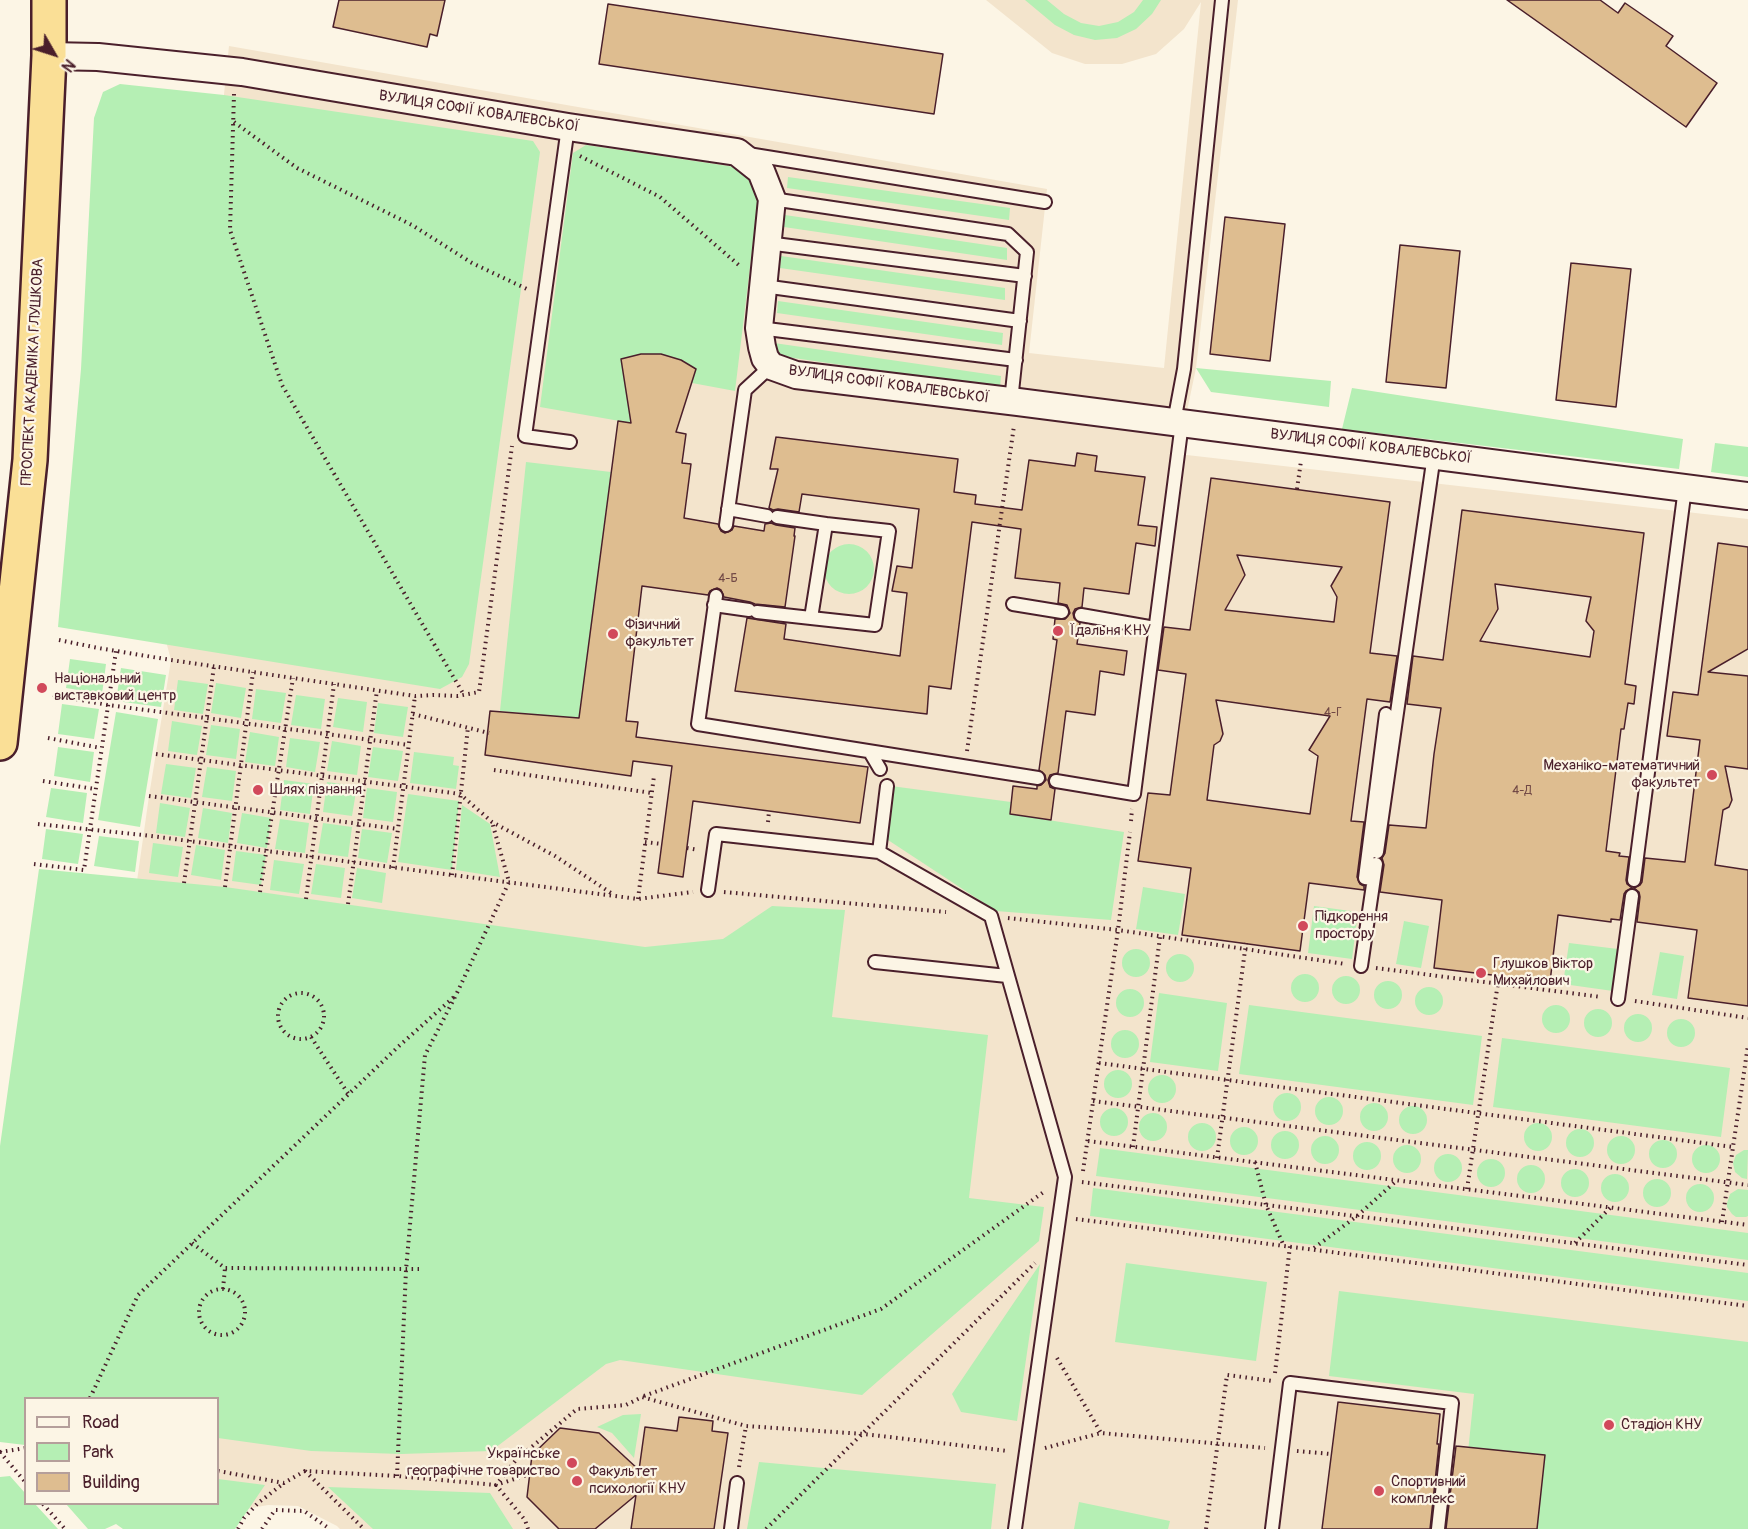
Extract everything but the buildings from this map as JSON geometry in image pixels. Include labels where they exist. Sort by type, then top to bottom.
[{"type":"highway","name":"ПРОСПЕКТ АКАДЕМІКА ГЛУШКОВА","points":[[0,743],[30,460],[49,56],[49,0]]},
{"type":"street","name":"ВУЛИЦЯ СОФІЇ КОВАЛЕВСЬКОЇ","points":[[49,56],[98,57],[242,72],[566,137],[737,152],[761,171],[772,199],[767,243],[755,279],[759,328],[765,358],[771,366],[796,375],[1748,496]]},
{"type":"lane","points":[[1056,781],[1134,794],[1184,369],[1222,0]]},
{"type":"lane","points":[[566,137],[525,436],[570,442]]},
{"type":"lane","points":[[737,152],[1045,202]]},
{"type":"lane","points":[[772,199],[1008,234],[1027,252],[1011,401]]},
{"type":"lane","points":[[767,243],[1024,276]]},
{"type":"lane","points":[[755,279],[1020,321]]},
{"type":"lane","points":[[759,328],[1016,360]]},
{"type":"lane","points":[[726,525],[745,390],[771,366]]},
{"type":"lane","points":[[1361,966],[1434,455]]},
{"type":"lane","points":[[1634,880],[1685,488]]},
{"type":"lane","points":[[728,509],[889,531],[875,625],[753,611],[715,601],[698,724],[1038,778]]},
{"type":"lane","points":[[811,618],[826,524]]},
{"type":"lane","points":[[1013,604],[1062,612]]},
{"type":"lane","points":[[1081,615],[1155,628]]},
{"type":"lane","points":[[1373,879],[1365,878],[1386,714]]},
{"type":"lane","points":[[870,752],[880,769]]},
{"type":"lane","points":[[879,852],[887,786]]},
{"type":"lane","points":[[708,890],[716,834],[879,852],[991,916],[1065,1177],[1015,1529]]},
{"type":"lane","points":[[1618,999],[1632,896]]},
{"type":"lane","points":[[875,962],[1007,976]]},
{"type":"lane","points":[[1272,1529],[1290,1383],[1452,1403],[1438,1529]]},
{"type":"lane","points":[[731,1529],[737,1483]]},
{"type":"path","points":[[234,91],[230,231],[282,385],[464,694]]},
{"type":"path","points":[[233,122],[297,168],[412,225],[471,263],[532,292]]},
{"type":"path","points":[[566,137],[573,153],[660,197],[755,279]]},
{"type":"path","points":[[964,767],[1014,431]]},
{"type":"path","points":[[1297,489],[1302,457]]},
{"type":"path","points":[[59,640],[116,651],[415,696],[458,696],[479,692]]},
{"type":"path","points":[[34,864],[84,870],[116,651]]},
{"type":"path","points":[[184,884],[214,666]]},
{"type":"path","points":[[225,887],[253,672]]},
{"type":"path","points":[[260,892],[293,678]]},
{"type":"path","points":[[306,899],[334,684]]},
{"type":"path","points":[[348,904],[377,690]]},
{"type":"path","points":[[53,695],[108,705],[409,746]]},
{"type":"path","points":[[393,868],[415,696]]},
{"type":"path","points":[[413,714],[489,733]]},
{"type":"path","points":[[452,875],[468,727]]},
{"type":"path","points":[[48,738],[101,748]]},
{"type":"path","points":[[156,754],[460,794],[492,822],[555,856],[615,896]]},
{"type":"path","points":[[494,770],[652,793]]},
{"type":"path","points":[[638,899],[654,776]]},
{"type":"path","points":[[43,781],[95,789]]},
{"type":"path","points":[[149,796],[398,829]]},
{"type":"path","points":[[397,1476],[406,1270],[425,1054],[456,995],[509,882],[492,822]]},
{"type":"path","points":[[38,824],[638,899],[708,890],[1118,930],[1245,950],[1748,1018]]},
{"type":"path","points":[[1080,1191],[1130,832]]},
{"type":"path","points":[[645,842],[662,844]]},
{"type":"path","points":[[1133,1147],[1160,937]]},
{"type":"path","points":[[1217,1158],[1246,944]]},
{"type":"path","points":[[1467,1190],[1499,976]]},
{"type":"path","points":[[303,993],[321,1004],[324,1011],[322,1026],[311,1037],[295,1038],[288,1035],[279,1023],[279,1008],[289,996],[303,993]]},
{"type":"path","points":[[90,1397],[138,1295],[456,995]]},
{"type":"path","points":[[311,1037],[349,1095]]},
{"type":"path","points":[[1722,1222],[1748,1045]]},
{"type":"path","points":[[1099,1063],[1733,1147]]},
{"type":"path","points":[[1094,1101],[1748,1185]]},
{"type":"path","points":[[1088,1141],[1748,1225]]},
{"type":"path","points":[[1255,1162],[1266,1205],[1283,1245]]},
{"type":"path","points":[[496,1485],[516,1460],[577,1409],[626,1405],[642,1397],[881,1309],[1065,1177]]},
{"type":"path","points":[[1313,1249],[1357,1216],[1397,1180]]},
{"type":"path","points":[[1082,1181],[1748,1265]]},
{"type":"path","points":[[1575,1243],[1610,1208]]},
{"type":"path","points":[[1076,1219],[1078,1210]]},
{"type":"path","points":[[1059,1218],[1748,1306]]},
{"type":"path","points":[[192,1243],[225,1268],[419,1269]]},
{"type":"path","points":[[766,1529],[1055,1244]]},
{"type":"path","points":[[1274,1381],[1290,1246]]},
{"type":"path","points":[[223,1289],[225,1268]]},
{"type":"path","points":[[223,1289],[231,1291],[242,1301],[244,1316],[236,1329],[222,1335],[208,1330],[203,1325],[199,1311],[204,1298],[216,1290],[223,1289]]},
{"type":"path","points":[[1042,1333],[1101,1433]]},
{"type":"path","points":[[1206,1529],[1227,1375],[1290,1383]]},
{"type":"path","points":[[642,1397],[746,1426],[864,1434],[1027,1453],[1101,1433],[1331,1454]]},
{"type":"path","points":[[737,1483],[746,1426]]},
{"type":"path","points":[[0,1452],[24,1448]]},
{"type":"path","points":[[0,1452],[24,1481]]},
{"type":"path","points":[[219,1471],[284,1483]]},
{"type":"path","points":[[305,1471],[364,1529]]},
{"type":"path","points":[[238,1529],[244,1518],[258,1503],[284,1483],[305,1471],[496,1485],[530,1474]]},
{"type":"path","points":[[496,1485],[525,1520],[528,1529]]},
{"type":"path","points":[[45,1505],[65,1529]]},
{"type":"path","points":[[262,1529],[275,1510],[304,1511],[330,1529]]},
{"type":"shaded area","points":[[986,0],[1238,0],[1196,368],[1178,454],[1748,519],[1748,1529],[340,1529],[298,1506],[268,1505],[225,1513],[219,1505],[219,1397],[64,1397],[149,796],[171,660],[167,645],[229,46],[1047,189],[1029,353],[1164,368],[1201,2],[1184,29],[1156,54],[1122,64],[1085,64],[1052,53]]},
{"type":"green space","points":[[1025,0],[1047,0],[1064,14],[1081,23],[1099,26],[1118,22],[1134,12],[1143,0],[1161,0],[1152,14],[1136,29],[1117,38],[1095,40],[1074,35],[1055,25]]},
{"type":"green space","points":[[120,84],[224,95],[533,141],[540,152],[469,664],[462,677],[440,689],[58,627],[81,369],[94,118],[103,92]]},
{"type":"green space","points":[[586,145],[742,168],[759,193],[735,391],[692,383],[696,369],[681,360],[661,354],[641,354],[621,360],[631,423],[540,407],[573,153]]},
{"type":"green space","points":[[788,177],[1010,208],[1009,220],[787,188]]},
{"type":"green space","points":[[785,215],[1007,248],[1007,260],[784,227]]},
{"type":"green space","points":[[781,256],[1005,288],[1005,300],[780,268]]},
{"type":"green space","points":[[778,301],[1003,333],[1002,345],[777,313]]},
{"type":"green space","points":[[774,343],[1001,376],[1000,388],[773,355]]},
{"type":"green space","points":[[1196,368],[1331,381],[1329,407],[1211,392]]},
{"type":"green space","points":[[1352,388],[1683,439],[1679,469],[1342,429]]},
{"type":"green space","points":[[1715,443],[1748,447],[1748,477],[1711,472]]},
{"type":"green space","points":[[526,462],[611,472],[579,718],[500,711]]},
{"type":"green space","points":[[844,544],[854,544],[867,551],[874,564],[874,574],[867,587],[854,594],[844,594],[835,590],[828,583],[824,574],[824,564],[828,555],[835,548]]},
{"type":"green space","points":[[70,659],[106,664],[102,694],[66,688]]},
{"type":"green space","points":[[121,668],[166,675],[161,707],[116,701]]},
{"type":"green space","points":[[178,680],[208,684],[203,714],[174,710]]},
{"type":"green space","points":[[216,683],[246,688],[241,718],[211,713]]},
{"type":"green space","points":[[256,689],[286,693],[281,723],[252,719]]},
{"type":"green space","points":[[296,695],[325,699],[321,729],[291,725]]},
{"type":"green space","points":[[338,698],[367,702],[363,732],[333,727]]},
{"type":"green space","points":[[378,703],[408,707],[403,737],[374,733]]},
{"type":"green space","points":[[62,704],[99,709],[94,739],[58,734]]},
{"type":"green space","points":[[116,712],[158,719],[140,827],[98,820]]},
{"type":"green space","points":[[172,721],[202,726],[197,755],[168,751]]},
{"type":"green space","points":[[211,725],[240,729],[236,759],[206,755]]},
{"type":"green space","points":[[250,732],[279,737],[275,766],[245,762]]},
{"type":"green space","points":[[290,738],[320,742],[315,772],[286,767]]},
{"type":"green space","points":[[332,741],[361,746],[357,775],[327,771]]},
{"type":"green space","points":[[58,747],[94,752],[90,782],[54,776]]},
{"type":"green space","points":[[373,747],[403,751],[398,781],[368,777]]},
{"type":"green space","points":[[414,752],[454,757],[453,765],[459,766],[456,789],[410,783]]},
{"type":"green space","points":[[166,764],[196,768],[191,798],[161,794]]},
{"type":"green space","points":[[207,767],[236,771],[232,801],[202,797]]},
{"type":"green space","points":[[284,780],[314,784],[310,814],[280,810]]},
{"type":"green space","points":[[327,782],[357,786],[352,816],[323,812]]},
{"type":"green space","points":[[891,786],[1011,802],[1010,814],[1124,832],[1111,920],[996,911],[888,840]]},
{"type":"green space","points":[[51,788],[87,793],[83,823],[46,817]]},
{"type":"green space","points":[[367,788],[397,792],[393,822],[363,818]]},
{"type":"green space","points":[[408,794],[459,801],[452,870],[398,862]]},
{"type":"green space","points":[[160,803],[190,808],[185,837],[156,833]]},
{"type":"green space","points":[[462,805],[490,824],[500,877],[456,870]]},
{"type":"green space","points":[[203,808],[232,813],[228,843],[198,838]]},
{"type":"green space","points":[[242,813],[271,818],[267,848],[237,843]]},
{"type":"green space","points":[[280,819],[309,823],[305,853],[275,849]]},
{"type":"green space","points":[[323,823],[352,827],[348,857],[318,853]]},
{"type":"green space","points":[[46,829],[83,834],[78,864],[42,859]]},
{"type":"green space","points":[[362,829],[392,833],[387,863],[358,858]]},
{"type":"green space","points":[[99,836],[139,841],[135,872],[94,866]]},
{"type":"green space","points":[[153,843],[183,847],[178,877],[149,873]]},
{"type":"green space","points":[[196,845],[225,850],[221,880],[191,875]]},
{"type":"green space","points":[[236,851],[266,855],[261,885],[232,881]]},
{"type":"green space","points":[[274,860],[304,864],[299,894],[270,890]]},
{"type":"green space","points":[[316,864],[345,868],[341,898],[311,894]]},
{"type":"green space","points":[[357,868],[386,873],[382,903],[352,898]]},
{"type":"green space","points":[[39,869],[225,887],[645,947],[723,939],[772,906],[845,910],[832,1017],[988,1035],[969,1198],[1044,1207],[1039,1241],[862,1395],[620,1360],[606,1364],[491,1451],[401,1454],[311,1451],[219,1438],[219,1397],[24,1397],[24,1445],[0,1442],[0,1146]]},
{"type":"green space","points":[[1143,887],[1185,894],[1178,935],[1136,929]]},
{"type":"green space","points":[[1314,906],[1358,912],[1352,959],[1308,953]]},
{"type":"green space","points":[[1404,921],[1429,926],[1421,968],[1396,964]]},
{"type":"green space","points":[[1569,943],[1618,949],[1613,991],[1563,984]]},
{"type":"green space","points":[[1136,949],[1146,953],[1150,963],[1146,973],[1136,977],[1126,973],[1122,963],[1126,953]]},
{"type":"green space","points":[[1660,952],[1684,956],[1677,999],[1652,995]]},
{"type":"green space","points":[[1180,954],[1190,958],[1194,968],[1190,978],[1180,982],[1170,978],[1166,968],[1170,958]]},
{"type":"green space","points":[[1305,974],[1315,978],[1319,988],[1315,998],[1305,1002],[1295,998],[1291,988],[1295,978]]},
{"type":"green space","points":[[1346,976],[1356,980],[1360,990],[1356,1000],[1346,1004],[1336,1000],[1332,990],[1336,980]]},
{"type":"green space","points":[[1388,981],[1398,985],[1402,995],[1398,1005],[1388,1009],[1378,1005],[1374,995],[1378,985]]},
{"type":"green space","points":[[1429,987],[1439,991],[1443,1001],[1439,1011],[1429,1015],[1419,1011],[1415,1001],[1419,991]]},
{"type":"green space","points":[[1130,989],[1140,993],[1144,1003],[1140,1013],[1130,1017],[1120,1013],[1116,1003],[1120,993]]},
{"type":"green space","points":[[1159,993],[1227,1003],[1218,1071],[1150,1062]]},
{"type":"green space","points":[[1249,1005],[1482,1036],[1473,1105],[1239,1074]]},
{"type":"green space","points":[[1556,1005],[1566,1009],[1570,1019],[1566,1029],[1556,1033],[1546,1029],[1542,1019],[1546,1009]]},
{"type":"green space","points":[[1598,1009],[1608,1013],[1612,1023],[1608,1033],[1598,1037],[1588,1033],[1584,1023],[1588,1013]]},
{"type":"green space","points":[[1638,1014],[1648,1018],[1652,1028],[1648,1038],[1638,1042],[1628,1038],[1624,1028],[1628,1018]]},
{"type":"green space","points":[[1681,1019],[1691,1023],[1695,1033],[1691,1043],[1681,1047],[1671,1043],[1667,1033],[1671,1023]]},
{"type":"green space","points":[[1125,1030],[1135,1034],[1139,1044],[1135,1054],[1125,1058],[1115,1054],[1111,1044],[1115,1034]]},
{"type":"green space","points":[[1502,1038],[1730,1068],[1721,1137],[1493,1107]]},
{"type":"green space","points":[[1118,1070],[1128,1074],[1132,1084],[1128,1094],[1118,1098],[1108,1094],[1104,1084],[1108,1074]]},
{"type":"green space","points":[[1162,1075],[1172,1079],[1176,1089],[1172,1099],[1162,1103],[1152,1099],[1148,1089],[1152,1079]]},
{"type":"green space","points":[[1287,1093],[1297,1097],[1301,1107],[1297,1117],[1287,1121],[1277,1117],[1273,1107],[1277,1097]]},
{"type":"green space","points":[[1329,1097],[1339,1101],[1343,1111],[1339,1121],[1329,1125],[1319,1121],[1315,1111],[1319,1101]]},
{"type":"green space","points":[[1374,1103],[1384,1107],[1388,1117],[1384,1127],[1374,1131],[1364,1127],[1360,1117],[1364,1107]]},
{"type":"green space","points":[[1413,1106],[1423,1110],[1427,1120],[1423,1130],[1413,1134],[1403,1130],[1399,1120],[1403,1110]]},
{"type":"green space","points":[[1114,1108],[1124,1112],[1128,1122],[1124,1132],[1114,1136],[1104,1132],[1100,1122],[1104,1112]]},
{"type":"green space","points":[[1153,1113],[1163,1117],[1167,1127],[1163,1137],[1153,1141],[1143,1137],[1139,1127],[1143,1117]]},
{"type":"green space","points":[[1202,1123],[1212,1127],[1216,1137],[1212,1147],[1202,1151],[1192,1147],[1188,1137],[1192,1127]]},
{"type":"green space","points":[[1538,1123],[1548,1127],[1552,1137],[1548,1147],[1538,1151],[1528,1147],[1524,1137],[1528,1127]]},
{"type":"green space","points":[[1244,1127],[1254,1131],[1258,1141],[1254,1151],[1244,1155],[1234,1151],[1230,1141],[1234,1131]]},
{"type":"green space","points":[[1580,1129],[1590,1133],[1594,1143],[1590,1153],[1580,1157],[1570,1153],[1566,1143],[1570,1133]]},
{"type":"green space","points":[[1285,1131],[1295,1135],[1299,1145],[1295,1155],[1285,1159],[1275,1155],[1271,1145],[1275,1135]]},
{"type":"green space","points":[[1325,1136],[1335,1140],[1339,1150],[1335,1160],[1325,1164],[1315,1160],[1311,1150],[1315,1140]]},
{"type":"green space","points":[[1621,1136],[1631,1140],[1635,1150],[1631,1160],[1621,1164],[1611,1160],[1607,1150],[1611,1140]]},
{"type":"green space","points":[[1663,1140],[1673,1144],[1677,1154],[1673,1164],[1663,1168],[1653,1164],[1649,1154],[1653,1144]]},
{"type":"green space","points":[[1367,1142],[1377,1146],[1381,1156],[1377,1166],[1367,1170],[1357,1166],[1353,1156],[1357,1146]]},
{"type":"green space","points":[[1407,1145],[1417,1149],[1421,1159],[1417,1169],[1407,1173],[1397,1169],[1393,1159],[1397,1149]]},
{"type":"green space","points":[[1706,1145],[1716,1149],[1720,1159],[1716,1169],[1706,1173],[1696,1169],[1692,1159],[1696,1149]]},
{"type":"green space","points":[[1100,1148],[1748,1233],[1748,1260],[1096,1176]]},
{"type":"green space","points":[[1748,1150],[1747,1179],[1735,1172],[1733,1163],[1736,1155]]},
{"type":"green space","points":[[1448,1154],[1458,1158],[1462,1168],[1458,1178],[1448,1182],[1438,1178],[1434,1168],[1438,1158]]},
{"type":"green space","points":[[1491,1159],[1501,1163],[1505,1173],[1501,1183],[1491,1187],[1481,1183],[1477,1173],[1481,1163]]},
{"type":"green space","points":[[1531,1165],[1541,1169],[1545,1179],[1541,1189],[1531,1193],[1521,1189],[1517,1179],[1521,1169]]},
{"type":"green space","points":[[1575,1169],[1585,1173],[1589,1183],[1585,1193],[1575,1197],[1565,1193],[1561,1183],[1565,1173]]},
{"type":"green space","points":[[1615,1174],[1625,1178],[1629,1188],[1625,1198],[1615,1202],[1605,1198],[1601,1188],[1605,1178]]},
{"type":"green space","points":[[1657,1179],[1667,1183],[1671,1193],[1667,1203],[1657,1207],[1647,1203],[1643,1193],[1647,1183]]},
{"type":"green space","points":[[1700,1184],[1710,1188],[1714,1198],[1710,1208],[1700,1212],[1690,1208],[1686,1198],[1690,1188]]},
{"type":"green space","points":[[1093,1188],[1748,1273],[1748,1301],[1090,1216]]},
{"type":"green space","points":[[1738,1189],[1748,1190],[1748,1216],[1746,1217],[1736,1217],[1727,1207],[1730,1194]]},
{"type":"green space","points":[[1126,1263],[1267,1282],[1256,1361],[1115,1342]]},
{"type":"green space","points":[[1040,1264],[1017,1421],[961,1412],[952,1394]]},
{"type":"green space","name":"Стадіон КНУ","points":[[1339,1291],[1748,1342],[1748,1529],[1460,1529],[1474,1394],[1329,1376]]},
{"type":"green space","points":[[641,1414],[634,1458],[612,1433],[597,1427],[623,1415]]},
{"type":"green space","points":[[759,1462],[996,1484],[991,1529],[747,1529]]},
{"type":"green space","points":[[10,1476],[24,1492],[24,1505],[36,1505],[58,1529],[0,1529],[0,1477]]},
{"type":"green space","points":[[219,1479],[265,1485],[235,1529],[123,1529],[116,1524],[105,1529],[88,1529],[67,1505],[219,1505]]},
{"type":"green space","points":[[328,1487],[490,1493],[513,1529],[373,1529]]},
{"type":"green space","points":[[1079,1502],[1170,1521],[1168,1529],[1074,1529]]},
{"type":"place","name":"Їдальня КНУ","points":[[1058,631]]},
{"type":"place","name":"Фізичний факультет","points":[[613,634]]},
{"type":"place","name":"Національний виставковий центр","points":[[42,688]]},
{"type":"place","name":"Механіко-математичний факультет","points":[[1712,775]]},
{"type":"place","name":"Шлях пізнання","points":[[258,790]]},
{"type":"place","name":"Підкорення простору","points":[[1303,926]]},
{"type":"place","name":"Глушков Віктор Михайлович","points":[[1481,973]]},
{"type":"place","name":"Стадіон КНУ","points":[[1609,1425]]},
{"type":"place","name":"Українське географічне товариство","points":[[572,1463]]},
{"type":"place","name":"Факультет психології КНУ","points":[[577,1481]]},
{"type":"place","name":"Спортивний комплекс","points":[[1379,1491]]}]
